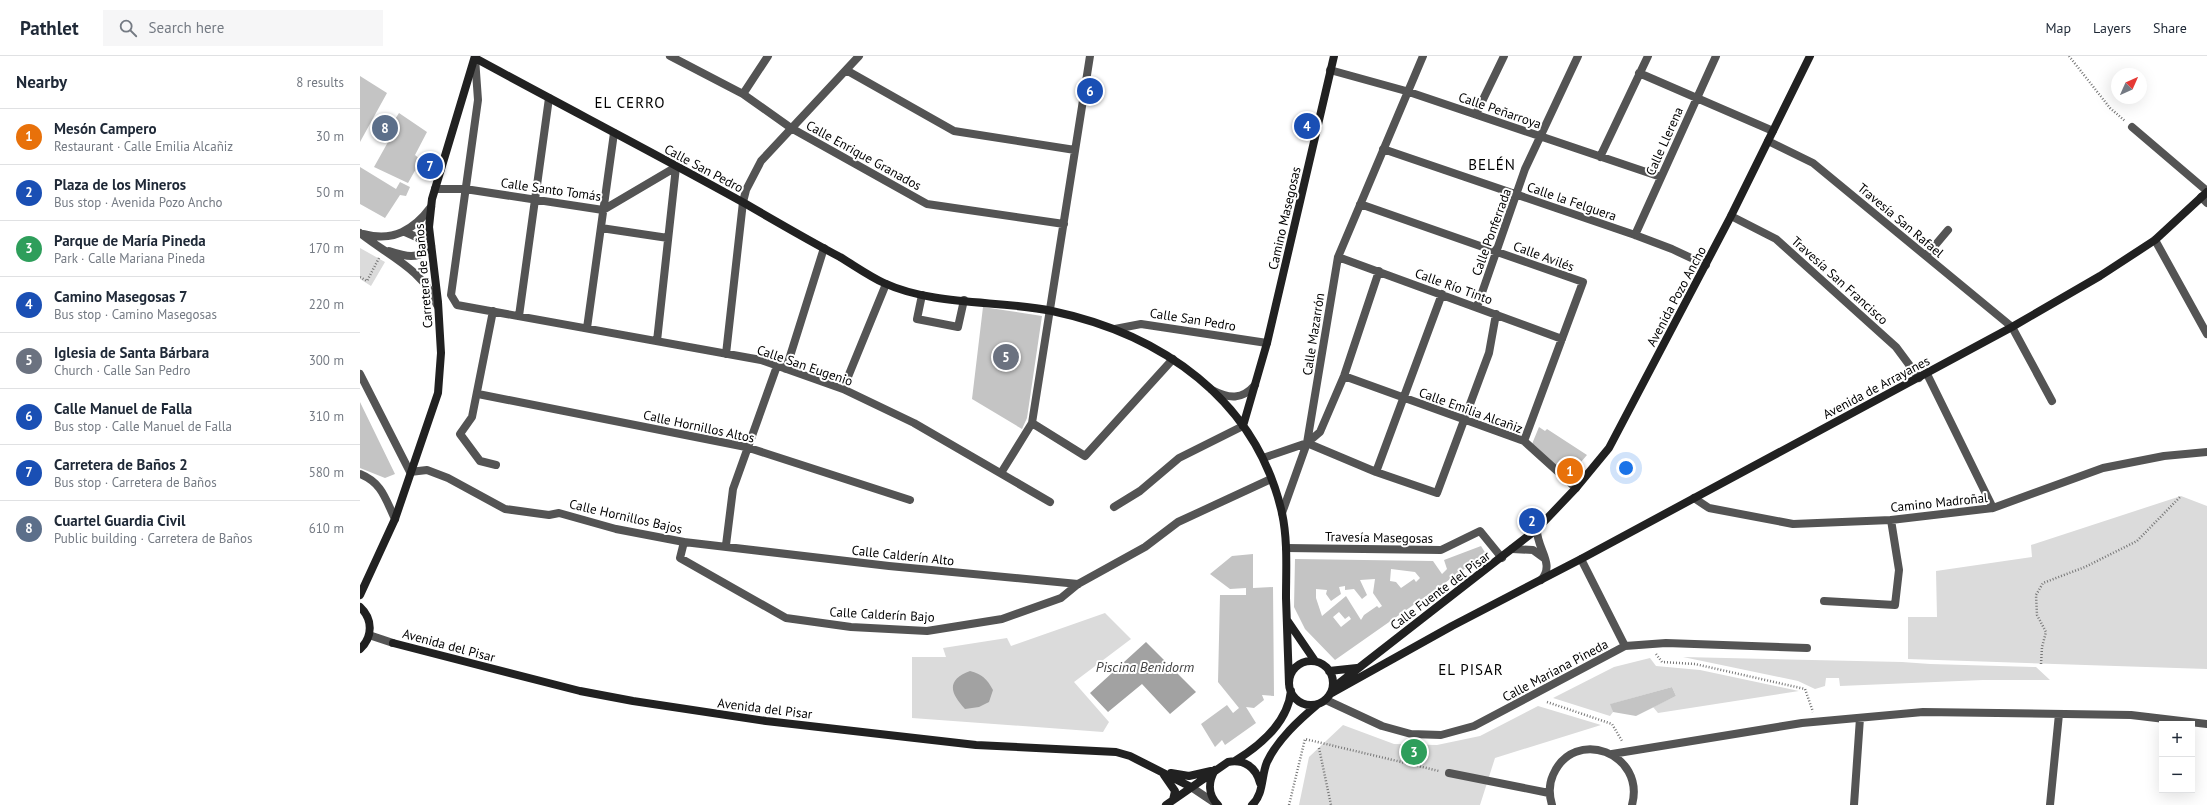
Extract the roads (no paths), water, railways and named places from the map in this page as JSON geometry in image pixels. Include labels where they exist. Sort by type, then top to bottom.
[{"type":"street","name":"Calle Enrique Granados","points":[[672,56],[743,94],[791,128],[927,204],[1064,224]]},
{"type":"street","points":[[743,94],[768,56]]},
{"type":"street","points":[[726,354],[743,202],[746,190],[761,161],[859,56]]},
{"type":"street","points":[[1001,473],[1032,423],[1090,56]]},
{"type":"street","name":"Camino Masegosas","points":[[1243,426],[1267,343],[1334,56]]},
{"type":"street","name":"Calle Mazarrón","points":[[1307,444],[1338,257],[1406,91],[1423,56]]},
{"type":"street","points":[[1476,114],[1504,56]]},
{"type":"street","name":"Calle Ponferrada","points":[[1477,307],[1516,195],[1540,137],[1578,56]]},
{"type":"street","points":[[1600,156],[1648,56]]},
{"type":"street","name":"Calle Llerena","points":[[1635,235],[1716,56]]},
{"type":"street","name":"Avenida Pozo Ancho","points":[[1537,529],[1576,488],[1609,448],[1732,216],[1810,56]]},
{"type":"street","points":[[465,189],[478,100],[475,57]]},
{"type":"street","name":"Calle San Pedro","points":[[475,57],[743,202],[886,284],[922,295],[1050,311],[1098,323],[1142,340],[1173,359],[1211,390],[1243,426],[1263,458],[1271,479],[1282,513],[1286,548],[1290,687]]},
{"type":"street","name":"Carretera de Baños","points":[[360,595],[395,519],[438,393],[441,353],[438,309],[428,228],[435,189],[475,57]]},
{"type":"street","points":[[846,70],[954,131],[1075,150]]},
{"type":"street","name":"Calle Peñarroya","points":[[1330,70],[1406,91],[1661,177]]},
{"type":"street","points":[[1639,73],[1773,131]]},
{"type":"street","points":[[519,316],[549,98]]},
{"type":"street","points":[[2132,127],[2206,196]]},
{"type":"street","points":[[587,328],[614,133]]},
{"type":"street","name":"Travesía San Rafael","points":[[1768,141],[1813,163],[2012,327]]},
{"type":"street","name":"Calle la Felguera","points":[[1383,149],[1635,235],[1672,249],[1706,265]]},
{"type":"street","points":[[657,341],[676,167]]},
{"type":"street","name":"Calle Santo Tomás","points":[[435,189],[465,189],[603,210],[676,167]]},
{"type":"street","name":"Calle San Eugenio","points":[[465,189],[451,295],[457,304],[761,360],[843,389],[914,423],[1050,502]]},
{"type":"street","name":"Avenida de Arrayanes","points":[[1330,694],[1452,626],[1581,559],[2012,327],[2100,276],[2155,240],[2206,196]]},
{"type":"street","name":"Calle Avilés","points":[[1360,204],[1583,282],[1524,441]]},
{"type":"street","points":[[360,233],[381,238],[405,232],[420,220],[431,206]]},
{"type":"street","name":"Travesía San Francisco","points":[[1732,216],[1776,239],[1896,347],[1923,376],[1993,508]]},
{"type":"street","points":[[601,228],[668,238]]},
{"type":"street","points":[[1926,256],[1948,230]]},
{"type":"street","points":[[377,246],[412,256],[424,253],[431,245],[405,232]]},
{"type":"street","points":[[360,233],[414,272],[426,283],[433,293],[438,309]]},
{"type":"street","points":[[2155,240],[2207,334]]},
{"type":"street","points":[[786,369],[824,248]]},
{"type":"street","name":"Calle Río Tinto","points":[[1338,257],[1562,339]]},
{"type":"street","points":[[1263,458],[1307,444],[1320,432],[1344,376],[1379,272]]},
{"type":"street","points":[[843,389],[886,284]]},
{"type":"street","points":[[1376,472],[1442,294]]},
{"type":"street","points":[[922,295],[917,319],[958,327],[964,300]]},
{"type":"street","points":[[493,311],[478,394],[472,417],[460,434],[480,461],[496,465]]},
{"type":"street","points":[[1307,444],[1376,472],[1437,493],[1489,353],[1496,314]]},
{"type":"street","name":"Calle San Pedro","points":[[1115,329],[1141,324],[1267,343]]},
{"type":"street","points":[[2012,327],[2052,401]]},
{"type":"street","points":[[1032,423],[1085,456],[1173,359]]},
{"type":"street","points":[[726,545],[733,489],[746,447],[777,366]]},
{"type":"street","points":[[360,374],[410,472]]},
{"type":"street","name":"Calle Emilia Alcañiz","points":[[1344,376],[1524,441],[1576,488]]},
{"type":"street","points":[[1211,390],[1224,396],[1238,397],[1247,394],[1256,385]]},
{"type":"street","name":"Calle Hornillos Altos","points":[[478,394],[746,447],[910,500]]},
{"type":"street","points":[[1114,508],[1140,490],[1179,458],[1243,426]]},
{"type":"street","points":[[1282,513],[1307,444]]},
{"type":"street","name":"Camino Madroñal","points":[[1694,498],[1709,508],[1793,524],[1891,520],[1993,508],[2103,468],[2164,456],[2207,452]]},
{"type":"street","name":"Calle Hornillos Bajos","points":[[410,472],[427,470],[448,478],[505,509],[549,516],[559,513],[616,528],[684,542],[726,545]]},
{"type":"street","points":[[360,474],[372,479],[380,487],[395,519]]},
{"type":"street","name":"Calle Calderín Bajo","points":[[684,542],[680,558],[786,618],[851,628],[928,631],[1002,619],[1061,598],[1078,584],[1145,547],[1178,522],[1271,479]]},
{"type":"street","points":[[1824,601],[1895,605],[1898,570],[1891,520]]},
{"type":"street","points":[[1537,529],[1544,559],[1548,569],[1540,580]]},
{"type":"street","name":"Calle Fuente del Pisar","points":[[1330,694],[1358,668],[1502,558],[1537,529]]},
{"type":"street","name":"Travesía Masegosas","points":[[1286,548],[1441,550],[1480,531],[1502,558]]},
{"type":"street","name":"Calle Calderín Alto","points":[[726,545],[888,566],[1078,584]]},
{"type":"street","points":[[1512,549],[1533,550],[1544,559]]},
{"type":"street","points":[[1581,559],[1626,646]]},
{"type":"street","points":[[360,607],[369,619],[369,635],[360,649]]},
{"type":"street","points":[[1254,804],[1258,797],[1265,766],[1278,745],[1318,704],[1330,694],[1333,679],[1329,671],[1315,662],[1287,620]]},
{"type":"street","name":"Avenida del Pisar","points":[[369,635],[393,643],[580,691],[633,701],[766,721],[976,745],[1105,750],[1123,754],[1147,764],[1206,794],[1217,804]]},
{"type":"street","name":"Calle Mariana Pineda","points":[[1330,694],[1382,726],[1411,734],[1442,735],[1474,726],[1626,646],[1651,644],[1807,648]]},
{"type":"street","points":[[1166,805],[1221,765],[1235,761],[1260,743],[1278,724],[1287,709],[1291,674],[1297,666],[1306,662],[1315,662]]},
{"type":"street","points":[[1329,671],[1358,668]]},
{"type":"street","points":[[1290,687],[1294,696],[1302,703],[1318,704]]},
{"type":"street","points":[[1612,754],[1816,722],[1923,712],[2131,715],[2207,724]]},
{"type":"street","points":[[2050,805],[2059,714]]},
{"type":"street","points":[[1854,805],[1860,718]]},
{"type":"street","points":[[1552,805],[1550,793],[1551,780],[1556,769],[1565,759],[1575,752],[1588,749],[1600,750],[1612,754],[1623,762],[1630,772],[1634,784],[1632,805]]},
{"type":"street","points":[[1235,761],[1252,768],[1259,777],[1260,784]]},
{"type":"street","points":[[1215,770],[1211,776],[1209,788],[1217,804]]},
{"type":"street","name":"Avenida del Pisar","points":[[1161,771],[1189,776],[1215,770]]},
{"type":"street","name":"Avenida del Pisar","points":[[1161,771],[1174,787],[1175,794],[1173,800]]},
{"type":"street","points":[[1449,773],[1550,793]]},
{"type":"water","name":"Piscina Benidorm","points":[[1146,642],[1196,692],[1170,714],[1142,684],[1108,712],[1090,693]]},
{"type":"water","points":[[970,671],[984,678],[993,690],[989,702],[979,707],[965,709],[956,698],[953,687],[957,678]]},
{"type":"place","name":"Calle Manuel de Falla","points":[[1090,91]]},
{"type":"place","name":"Camino Masegosas 7","points":[[1307,126]]},
{"type":"place","name":"Cuartel Guardia Civil","points":[[385,128]]},
{"type":"place","name":"Carretera de Baños 2","points":[[430,166]]},
{"type":"place","name":"Iglesia de Santa Bárbara","points":[[1006,357]]},
{"type":"place","name":"Mesón Campero","points":[[1570,471]]},
{"type":"place","name":"Plaza de los Mineros","points":[[1532,521]]},
{"type":"place","name":"Parque de María Pineda","points":[[1414,752]]},
{"type":"district","name":"EL CERRO","points":[[630,103]]},
{"type":"district","name":"BELÉN","points":[[1492,165]]},
{"type":"district","name":"EL PISAR","points":[[1471,670]]}]
